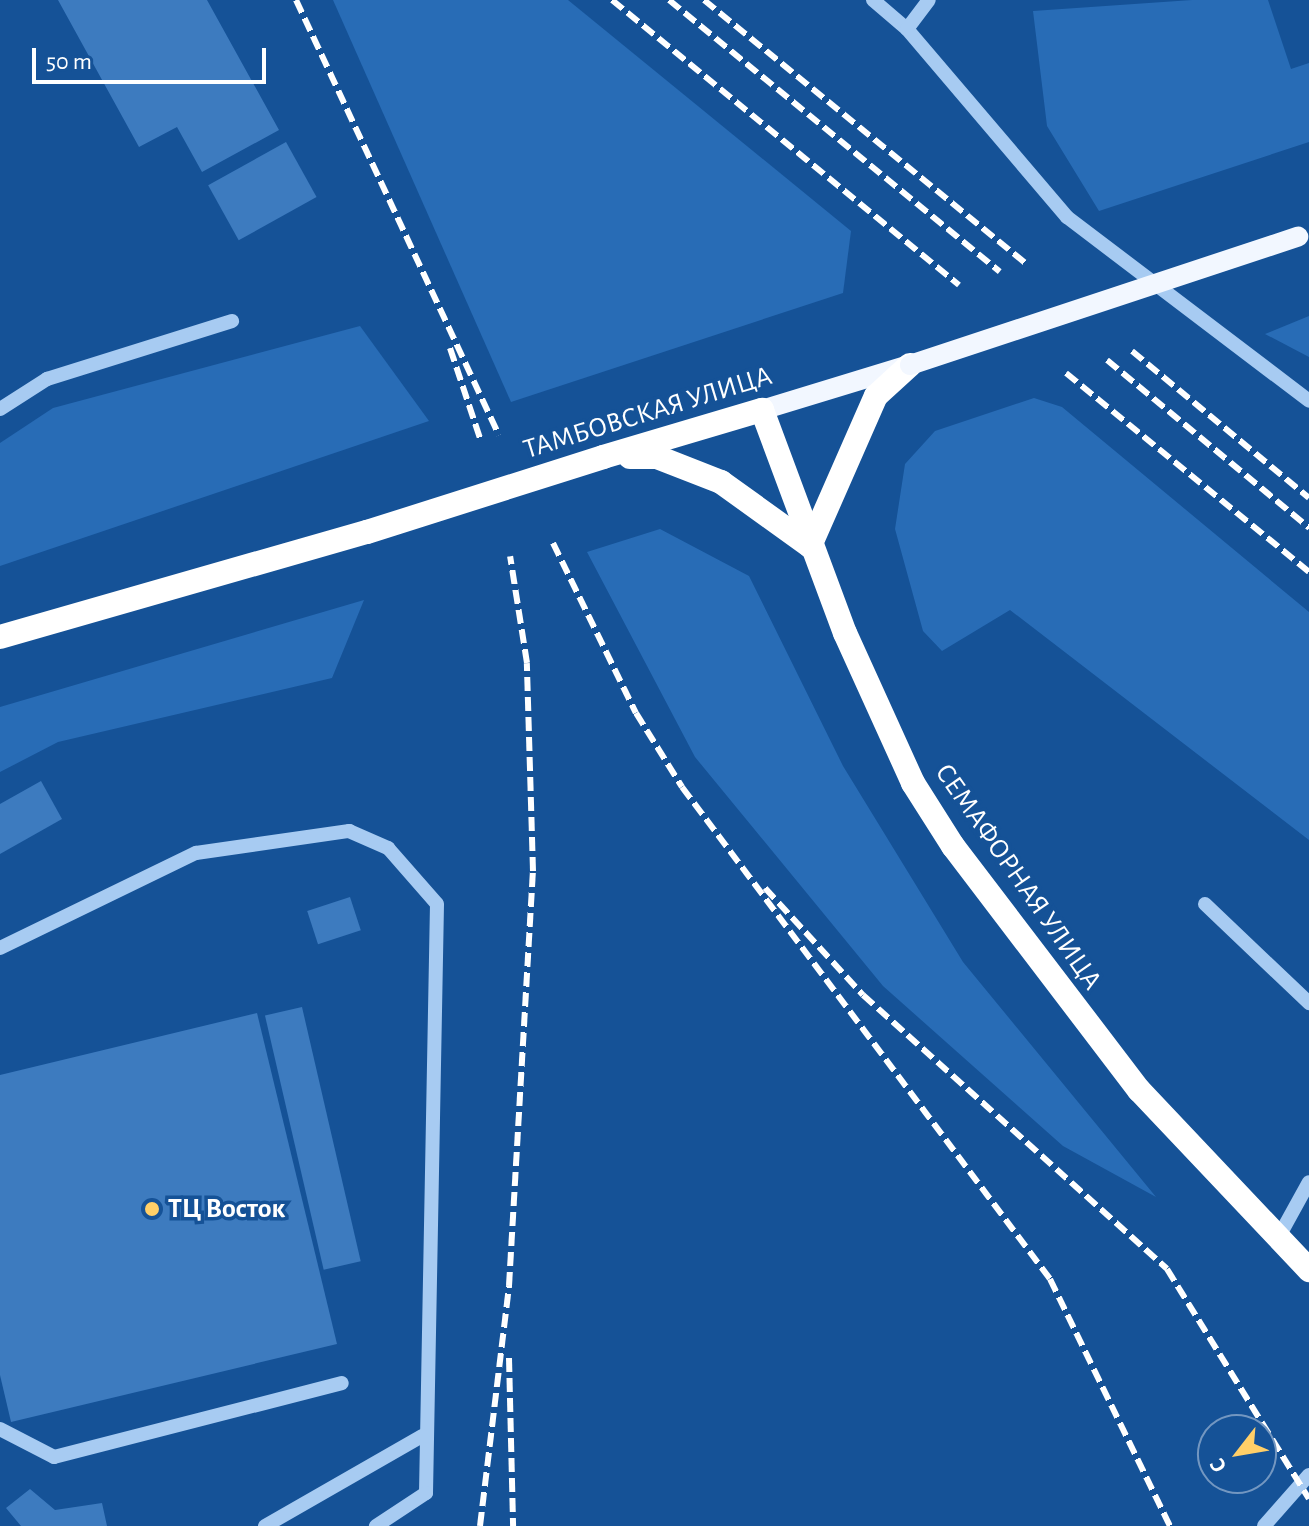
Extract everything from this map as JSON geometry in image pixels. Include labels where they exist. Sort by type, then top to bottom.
[{"type":"highway","points":[[603,457],[657,457],[721,482],[810,546],[876,396],[910,365]]},
{"type":"highway","name":"ТАМБОВСКАЯ УЛИЦА","points":[[0,637],[367,532],[762,410]]},
{"type":"highway","name":"СЕМАФОРНАЯ УЛИЦА","points":[[762,410],[810,546],[913,783],[953,846],[1069,1006],[1277,1240],[1309,1270]]},
{"type":"main road","name":"ТАМБОВСКАЯ УЛИЦА","points":[[762,410],[910,365],[1304,235]]},
{"type":"lane","points":[[873,0],[907,29],[1067,217],[1309,401]]},
{"type":"lane","points":[[907,29],[929,0]]},
{"type":"lane","points":[[0,409],[47,379],[232,321]]},
{"type":"lane","points":[[0,948],[196,853],[349,831],[398,859],[437,904],[422,1436],[426,1493],[376,1526]]},
{"type":"lane","points":[[1205,904],[1309,1003]]},
{"type":"lane","points":[[1277,1240],[1309,1182]]},
{"type":"lane","points":[[0,1429],[54,1457],[342,1383]]},
{"type":"lane","points":[[265,1526],[422,1436]]},
{"type":"lane","points":[[1264,1526],[1309,1475]]},
{"type":"shaded area","points":[[333,0],[568,0],[851,231],[843,293],[511,402]]},
{"type":"shaded area","points":[[1192,0],[1268,0],[1291,69],[1309,63],[1309,142],[1099,211],[1047,126],[1033,11]]},
{"type":"shaded area","points":[[1309,316],[1309,357],[1265,334]]},
{"type":"shaded area","points":[[360,326],[429,421],[0,566],[0,443],[53,408]]},
{"type":"shaded area","points":[[1034,398],[1062,407],[1309,612],[1309,840],[1010,610],[942,651],[923,631],[895,529],[905,464],[935,431]]},
{"type":"shaded area","points":[[660,529],[749,576],[843,766],[963,962],[1156,1197],[1063,1146],[883,986],[695,757],[587,552]]},
{"type":"shaded area","points":[[364,600],[332,678],[58,742],[0,772],[0,707]]},
{"type":"building","points":[[58,0],[207,0],[279,130],[202,172],[177,127],[139,147]]},
{"type":"building","points":[[286,142],[317,197],[239,240],[208,185]]},
{"type":"building","points":[[41,781],[62,819],[0,854],[0,804]]},
{"type":"building","points":[[350,897],[361,930],[318,944],[307,911]]},
{"type":"building","points":[[302,1007],[361,1261],[324,1270],[265,1016]]},
{"type":"building","name":"ТЦ Восток","points":[[257,1013],[337,1344],[11,1422],[0,1375],[0,1075]]},
{"type":"building","points":[[30,1489],[55,1510],[102,1503],[107,1526],[21,1526],[6,1508]]},
{"type":"railway","points":[[296,0],[499,435]]},
{"type":"railway","points":[[612,0],[959,285]]},
{"type":"railway","points":[[669,0],[1000,272]]},
{"type":"railway","points":[[704,0],[1025,263]]},
{"type":"railway","points":[[450,348],[481,441]]},
{"type":"railway","points":[[1132,351],[1309,498]]},
{"type":"railway","points":[[1107,360],[1309,528]]},
{"type":"railway","points":[[1066,373],[1309,572]]},
{"type":"railway","points":[[553,543],[636,713],[682,787],[1050,1279],[1170,1526]]},
{"type":"railway","points":[[480,1526],[509,1286],[533,871],[527,663],[510,556]]},
{"type":"railway","points":[[765,888],[863,995],[1167,1269],[1309,1499]]},
{"type":"railway","points":[[509,1358],[513,1526]]},
{"type":"place","name":"ТЦ Восток","points":[[152,1209]]}]
